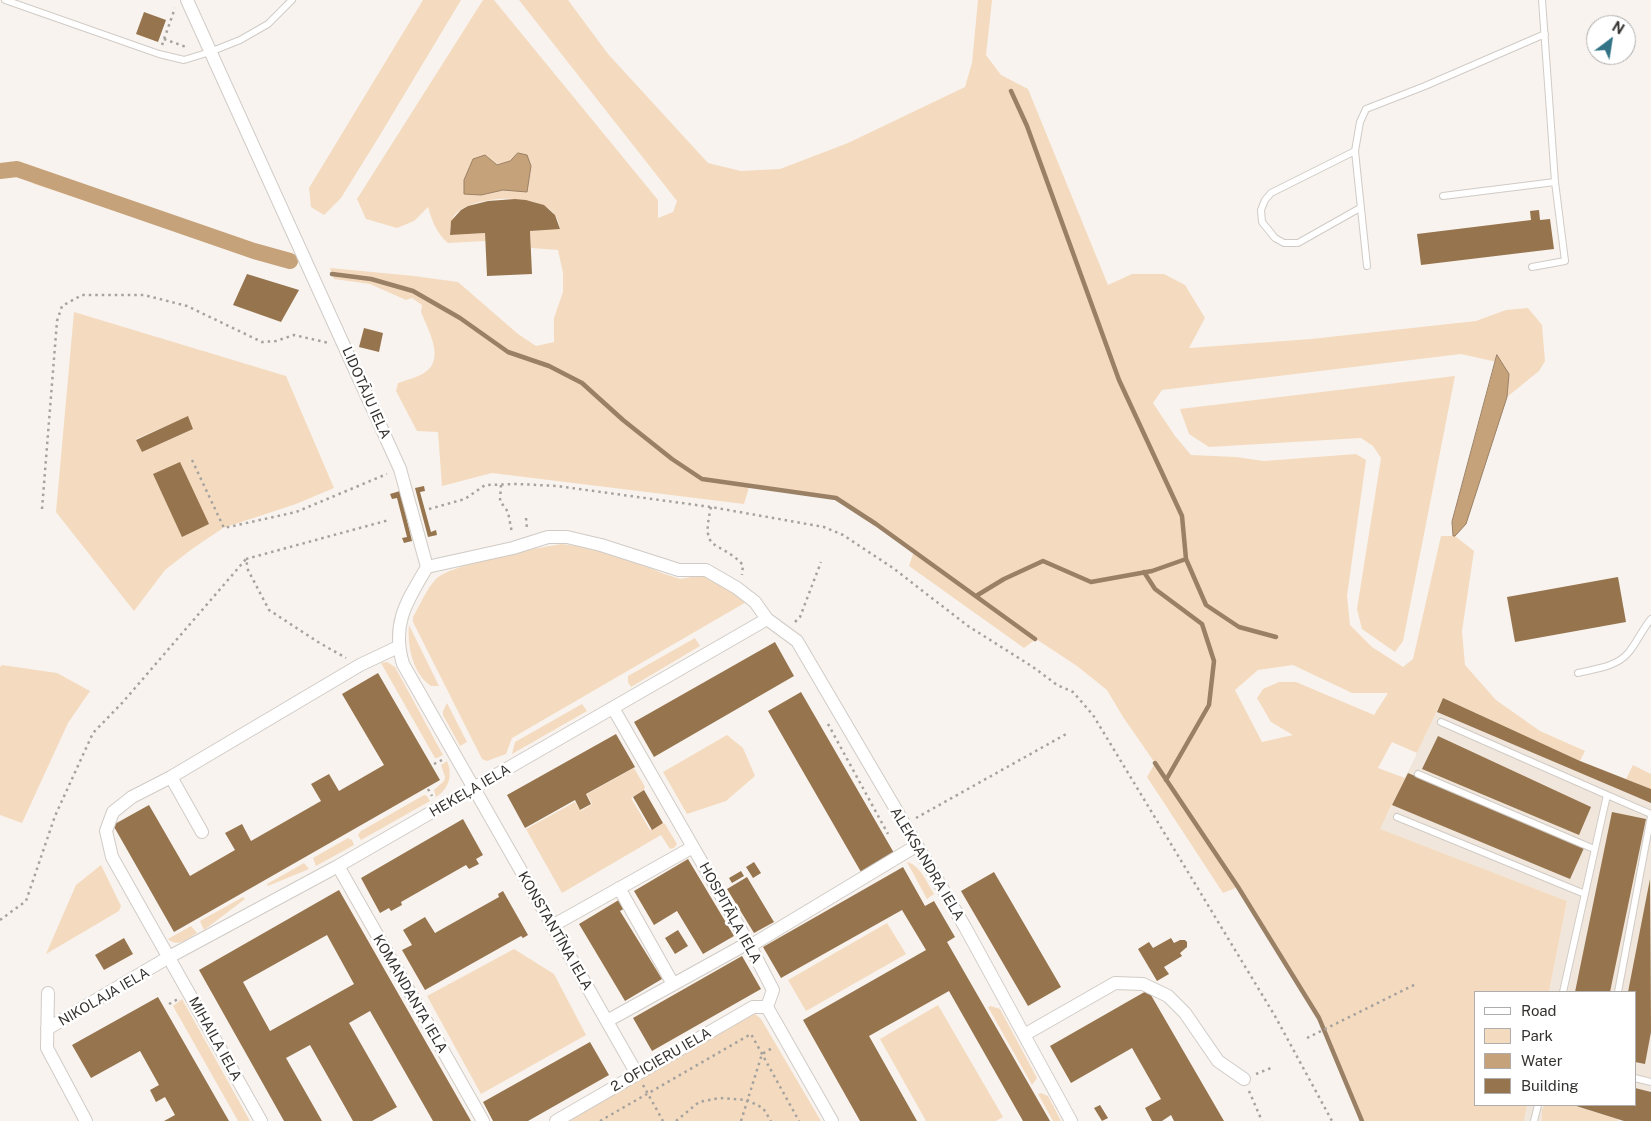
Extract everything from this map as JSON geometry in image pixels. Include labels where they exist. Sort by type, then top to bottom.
[{"type":"street","name":"LIDOTĀJU IELA","points":[[187,0],[207,53],[400,469],[427,567]]},
{"type":"street","points":[[474,788],[403,664],[398,647],[404,609],[427,567],[513,548],[548,536],[567,537],[602,545],[679,570],[706,570],[737,588],[756,602],[767,619]]},
{"type":"street","name":"ALEKSANDRA IELA","points":[[767,619],[797,641],[965,927],[1071,1121]]},
{"type":"street","name":"HEKEĻA IELA","points":[[170,958],[338,866],[767,619]]},
{"type":"street","name":"MIHAILA IELA","points":[[261,1121],[112,857],[106,831],[113,812],[132,796],[171,777],[360,666],[398,647]]},
{"type":"street","name":"HOSPITĀĻA IELA","points":[[612,708],[749,944],[772,990],[767,1007]]},
{"type":"street","points":[[171,777],[202,832]]},
{"type":"street","name":"KONSTANTĪNA IELA","points":[[474,788],[637,1074]]},
{"type":"street","points":[[607,1022],[673,984],[749,944],[916,846]]},
{"type":"street","points":[[552,926],[693,847]]},
{"type":"street","name":"KOMANDANTA IELA","points":[[338,866],[483,1121]]},
{"type":"street","points":[[619,888],[673,984]]},
{"type":"street","name":"NIKOLAJA IELA","points":[[86,1121],[47,1048],[47,1029],[170,958]]},
{"type":"street","points":[[1024,1035],[1115,983],[1143,984],[1168,996],[1185,1013],[1218,1061],[1244,1079]]},
{"type":"street","points":[[47,1029],[48,992]]},
{"type":"street","name":"2. OFICIERU IELA","points":[[556,1121],[753,1006],[767,1007]]},
{"type":"street","points":[[767,1007],[832,1121]]},
{"type":"lane","points":[[5,0],[159,54],[184,60],[240,40],[268,24],[292,0]]},
{"type":"lane","points":[[1532,267],[1565,261],[1555,182],[1542,0]]},
{"type":"lane","points":[[1367,266],[1355,151],[1360,122],[1366,109],[1425,86],[1545,34]]},
{"type":"lane","points":[[1355,151],[1271,193],[1265,200],[1261,210],[1262,222],[1275,238],[1284,243],[1298,243],[1360,208]]},
{"type":"lane","points":[[1443,196],[1555,182]]},
{"type":"lane","points":[[1578,673],[1608,666],[1628,654],[1651,619]]},
{"type":"lane","points":[[1441,722],[1651,815],[1618,991]]},
{"type":"lane","points":[[1418,774],[1594,849]]},
{"type":"lane","points":[[1562,991],[1607,795]]},
{"type":"lane","points":[[1397,816],[1585,894]]},
{"type":"lane","points":[[1636,1078],[1651,1082]]},
{"type":"lane","points":[[1534,1121],[1538,1106]]},
{"type":"path","points":[[159,54],[178,0]]},
{"type":"path","points":[[164,39],[207,53]]},
{"type":"path","points":[[42,509],[57,321],[62,306],[82,295],[144,295],[187,306],[262,342],[276,341],[294,335],[345,347]]},
{"type":"path","points":[[192,460],[224,528],[296,512],[400,469]]},
{"type":"path","points":[[429,508],[465,499],[485,485],[557,486],[711,507],[824,527],[843,535],[892,568],[968,626],[1033,667],[1057,685],[1073,692],[1093,715],[1270,1007],[1332,1121]]},
{"type":"path","points":[[501,485],[500,501],[508,512],[512,528]]},
{"type":"path","points":[[711,507],[707,523],[708,538],[713,544],[735,557],[743,565],[742,577],[737,588]]},
{"type":"path","points":[[0,920],[26,901],[55,816],[94,733],[246,559],[389,520]]},
{"type":"path","points":[[246,559],[248,570],[270,610],[318,642],[360,666]]},
{"type":"path","points":[[787,632],[800,616],[821,562]]},
{"type":"path","points":[[827,722],[888,834]]},
{"type":"path","points":[[904,825],[1068,733]]},
{"type":"path","points":[[434,764],[446,758]]},
{"type":"path","points":[[428,789],[433,799]]},
{"type":"path","points":[[1307,1038],[1416,984]]},
{"type":"path","points":[[169,1004],[181,997]]},
{"type":"path","points":[[600,1121],[751,1034],[799,1121]]},
{"type":"path","points":[[741,1121],[762,1054],[785,1040]]},
{"type":"path","points":[[637,1074],[663,1121]]},
{"type":"path","points":[[1244,1079],[1262,1121]]},
{"type":"path","points":[[676,1121],[699,1102],[720,1098],[747,1100],[763,1108],[771,1121]]},
{"type":"shaded area","points":[[1443,698],[1580,761],[1651,789],[1651,1121],[1524,1121],[1527,1106],[1636,1106],[1636,991],[1549,991],[1567,901],[1379,829],[1389,812]]},
{"type":"green space","points":[[423,0],[461,0],[341,198],[324,215],[311,207],[309,188]]},
{"type":"green space","points":[[483,0],[494,0],[658,200],[658,218],[673,212],[677,201],[519,0],[568,0],[608,54],[708,163],[741,171],[780,169],[848,143],[965,87],[972,63],[978,0],[992,0],[986,55],[1001,75],[1028,89],[1108,285],[1132,274],[1164,274],[1185,285],[1205,318],[1189,348],[1311,339],[1476,321],[1506,310],[1528,308],[1542,325],[1545,361],[1539,371],[1507,397],[1509,374],[1497,356],[1497,362],[1461,354],[1162,390],[1153,403],[1175,436],[1191,455],[1236,457],[1264,461],[1356,454],[1366,460],[1347,596],[1350,625],[1372,647],[1403,667],[1413,659],[1441,536],[1455,536],[1474,551],[1462,631],[1465,665],[1496,700],[1540,731],[1585,751],[1580,761],[1443,698],[1417,753],[1392,742],[1378,768],[1405,778],[1380,829],[1567,901],[1549,991],[1474,991],[1474,1106],[1527,1106],[1524,1121],[1363,1121],[1319,1018],[1238,887],[1223,893],[1147,777],[1155,763],[1107,690],[1077,666],[1036,639],[1024,648],[909,566],[914,551],[836,498],[749,487],[744,504],[492,473],[442,486],[438,432],[417,431],[396,391],[398,383],[424,373],[434,361],[435,353],[431,336],[421,312],[422,305],[412,298],[406,300],[370,284],[334,279],[330,268],[458,282],[518,334],[536,346],[554,342],[554,318],[563,292],[563,273],[558,250],[531,248],[530,231],[560,228],[556,217],[549,209],[540,204],[515,199],[500,199],[472,204],[454,216],[450,235],[485,233],[485,241],[448,243],[435,227],[428,207],[414,221],[397,228],[366,219],[357,199]],"holes":[[[518,153],[531,166],[527,191],[503,190],[481,195],[485,155],[497,165],[510,161]],[[1293,665],[1352,693],[1388,693],[1374,715],[1296,682],[1279,682],[1263,689],[1257,698],[1271,722],[1293,735],[1262,742],[1235,690],[1258,670]]]},
{"type":"green space","points":[[28,168],[278,252],[279,258],[268,261],[34,184],[17,169]]},
{"type":"green space","points":[[74,312],[286,376],[334,488],[296,504],[223,528],[165,570],[134,611],[56,512]],"holes":[[[187,417],[193,429],[142,452],[136,439]]]},
{"type":"green space","points":[[1455,376],[1403,641],[1395,652],[1362,629],[1357,609],[1381,458],[1373,446],[1361,438],[1209,447],[1189,434],[1180,409]]},
{"type":"green space","points":[[561,544],[603,549],[680,579],[703,575],[748,601],[512,738],[506,754],[487,761],[482,759],[413,622],[413,617],[432,584],[443,574],[494,557]]},
{"type":"green space","points":[[409,625],[439,686],[431,686],[425,681],[412,659]]},
{"type":"green space","points":[[695,638],[700,646],[631,687],[628,682],[628,676]]},
{"type":"green space","points":[[387,662],[395,667],[443,755],[435,758],[381,663]]},
{"type":"green space","points":[[2,665],[57,673],[90,691],[68,723],[22,823],[0,815],[0,667]]},
{"type":"green space","points":[[447,703],[467,742],[460,746],[443,715]]},
{"type":"green space","points":[[582,704],[587,711],[512,754],[515,742]]},
{"type":"green space","points":[[727,735],[743,748],[755,776],[726,801],[687,814],[663,772]]},
{"type":"green space","points":[[447,761],[450,771],[449,781],[444,790],[436,797],[434,790],[444,781],[445,777],[441,765]]},
{"type":"green space","points":[[1633,765],[1651,774],[1651,789],[1626,779]]},
{"type":"green space","points":[[634,768],[645,787],[643,791],[631,798],[650,830],[662,823],[665,824],[677,844],[674,848],[670,849],[661,835],[562,893],[526,829],[575,802],[581,811],[592,804],[587,794]]},
{"type":"green space","points":[[424,795],[430,801],[361,840],[358,835],[361,831]]},
{"type":"green space","points":[[348,838],[352,840],[354,845],[316,866],[313,858]]},
{"type":"green space","points":[[907,862],[916,867],[934,894],[927,899]]},
{"type":"green space","points":[[304,863],[309,869],[268,886],[267,884]]},
{"type":"green space","points":[[101,865],[121,906],[119,911],[46,954],[76,885]]},
{"type":"green space","points":[[243,897],[245,899],[204,930],[200,921]]},
{"type":"green space","points":[[887,923],[906,954],[806,1011],[788,980]]},
{"type":"green space","points":[[191,926],[197,933],[186,940],[175,943],[168,939]]},
{"type":"green space","points":[[514,949],[554,974],[586,1035],[481,1094],[427,996]]},
{"type":"green space","points":[[182,999],[250,1121],[238,1121],[173,1006]]},
{"type":"green space","points":[[938,1005],[1003,1117],[996,1121],[926,1121],[880,1039]]},
{"type":"green space","points":[[988,1007],[1000,1009],[1037,1078],[1032,1085]]},
{"type":"green space","points":[[749,1014],[755,1014],[761,1019],[821,1121],[569,1121]]},
{"type":"green space","points":[[1041,1093],[1048,1096],[1061,1121],[1053,1121],[1038,1094]]},
{"type":"green space","points":[[1544,1106],[1574,1106],[1617,1119],[1617,1121],[1542,1121],[1542,1110]]},
{"type":"water","points":[[518,153],[527,155],[531,166],[527,192],[503,190],[481,195],[464,194],[464,180],[473,159],[485,155],[497,165],[510,161]]},
{"type":"water","points":[[1497,355],[1509,374],[1507,397],[1466,524],[1453,536],[1452,522]]},
{"type":"building","points":[[144,12],[166,20],[158,42],[136,34]]},
{"type":"building","points":[[515,199],[544,205],[555,215],[560,229],[530,231],[532,274],[487,276],[485,233],[450,235],[451,221],[461,210],[468,206],[488,201]]},
{"type":"building","points":[[1539,210],[1540,220],[1550,219],[1554,249],[1421,265],[1417,234],[1531,220],[1530,211]]},
{"type":"building","points":[[247,274],[299,290],[281,322],[233,305]]},
{"type":"building","points":[[364,328],[383,333],[379,352],[359,347]]},
{"type":"building","points":[[188,416],[193,429],[142,452],[136,440]]},
{"type":"building","points":[[180,462],[209,524],[182,537],[153,474]]},
{"type":"building","points":[[424,486],[425,491],[420,492],[431,532],[436,530],[437,535],[428,537],[415,488]]},
{"type":"building","points":[[400,491],[412,541],[404,543],[402,538],[407,537],[397,498],[392,499],[390,494]]},
{"type":"building","points":[[1618,577],[1626,622],[1515,642],[1507,597]]},
{"type":"building","points":[[775,642],[794,676],[654,757],[634,722]]},
{"type":"building","points":[[378,673],[440,780],[174,932],[113,825],[149,805],[190,876],[235,850],[225,833],[242,824],[251,841],[321,801],[311,784],[329,774],[339,791],[384,765],[342,694]]},
{"type":"building","points":[[801,692],[894,853],[861,872],[768,711]]},
{"type":"building","points":[[1443,698],[1580,761],[1651,789],[1651,803],[1437,712]]},
{"type":"building","points":[[616,734],[635,767],[586,794],[591,804],[580,810],[575,800],[525,828],[507,795]]},
{"type":"building","points":[[1438,736],[1591,807],[1579,835],[1422,769]]},
{"type":"building","points":[[1408,773],[1584,848],[1570,879],[1392,805]]},
{"type":"building","points":[[644,790],[663,823],[652,830],[633,797]]},
{"type":"building","points":[[1612,812],[1646,819],[1610,991],[1575,991]]},
{"type":"building","points":[[463,819],[483,855],[476,859],[479,864],[469,869],[466,865],[401,902],[402,905],[391,911],[389,908],[380,913],[361,878]]},
{"type":"building","points":[[688,859],[734,936],[703,954],[677,911],[654,925],[634,891]]},
{"type":"building","points":[[754,862],[761,873],[753,878],[746,867]]},
{"type":"building","points":[[903,867],[925,906],[934,901],[955,937],[947,942],[1050,1121],[1023,1121],[949,991],[869,1036],[917,1121],[860,1121],[803,1020],[926,950],[902,910],[781,978],[763,947]]},
{"type":"building","points":[[741,871],[744,876],[732,883],[729,878]]},
{"type":"building","points":[[994,872],[1061,987],[1028,1006],[961,891]]},
{"type":"building","points":[[747,877],[774,922],[754,933],[727,889]]},
{"type":"building","points":[[1650,879],[1651,1032],[1645,1064],[1636,1062],[1636,991],[1628,991]]},
{"type":"building","points":[[339,890],[471,1121],[433,1121],[370,1011],[349,1023],[397,1107],[372,1121],[353,1121],[310,1045],[286,1058],[322,1121],[284,1121],[199,970]],"holes":[[[327,935],[354,984],[270,1031],[243,982]]]},
{"type":"building","points":[[503,891],[528,935],[523,938],[521,936],[425,990],[402,950],[412,945],[403,930],[425,917],[435,933],[499,897],[498,894]]},
{"type":"building","points":[[622,898],[627,907],[620,911],[662,979],[625,1001],[579,924]]},
{"type":"building","points":[[678,930],[688,946],[675,954],[665,938]]},
{"type":"building","points":[[124,938],[133,954],[104,970],[95,955]]},
{"type":"building","points":[[1171,938],[1174,943],[1185,940],[1187,947],[1180,953],[1182,956],[1164,967],[1169,974],[1157,981],[1138,949],[1149,942],[1153,948]]},
{"type":"building","points":[[742,956],[761,989],[652,1051],[633,1018]]},
{"type":"building","points":[[1148,990],[1224,1121],[1174,1121],[1171,1115],[1162,1121],[1152,1121],[1145,1108],[1161,1099],[1132,1048],[1071,1083],[1050,1046]]},
{"type":"building","points":[[158,997],[229,1121],[164,1121],[175,1115],[165,1097],[156,1102],[150,1090],[159,1085],[140,1051],[91,1078],[72,1045]]},
{"type":"building","points":[[590,1042],[609,1075],[528,1121],[493,1121],[483,1102]]},
{"type":"building","points":[[1636,1088],[1651,1092],[1651,1121],[1624,1121],[1576,1106],[1636,1106]]},
{"type":"building","points":[[1100,1105],[1108,1118],[1102,1121],[1094,1108]]},
{"type":"waterway","points":[[1011,91],[1027,126],[1119,380],[1182,516],[1186,559],[1206,605],[1239,627],[1276,637]]},
{"type":"waterway","points":[[0,171],[17,169],[254,251],[290,261]]},
{"type":"waterway","points":[[332,274],[371,279],[413,291],[460,318],[508,352],[549,366],[582,383],[623,420],[672,459],[702,479],[836,498],[876,524],[1035,639]]},
{"type":"waterway","points":[[976,596],[1004,579],[1043,561],[1091,582],[1152,571],[1186,559]]},
{"type":"waterway","points":[[1144,572],[1155,589],[1202,624],[1214,661],[1209,705],[1166,780]]},
{"type":"waterway","points":[[1155,763],[1238,887],[1319,1018],[1362,1121]]}]
